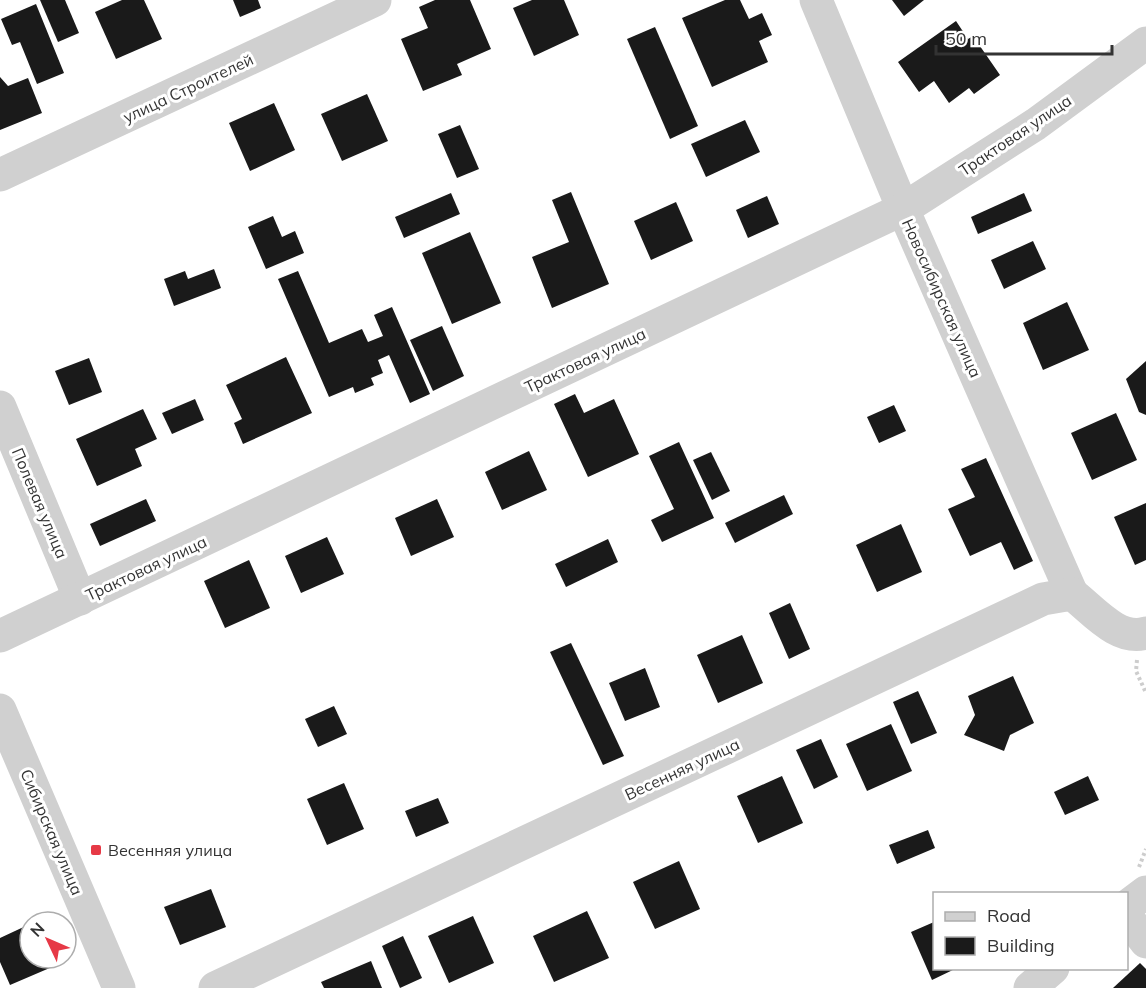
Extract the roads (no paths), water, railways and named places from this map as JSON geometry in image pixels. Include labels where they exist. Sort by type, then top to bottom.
[{"type":"street","name":"улица Строителей","points":[[0,175],[375,0]]},
{"type":"street","name":"Новосибирская улица","points":[[816,0],[903,209],[1072,594]]},
{"type":"street","name":"Трактовая улица","points":[[0,636],[903,209],[1036,124],[1146,43]]},
{"type":"street","name":"Полевая улица","points":[[0,407],[80,599]]},
{"type":"street","points":[[1072,594],[1117,630],[1143,634]]},
{"type":"street","name":"Весенняя улица","points":[[215,988],[1043,599],[1072,594]]},
{"type":"street","name":"Сибирская улица","points":[[0,710],[119,988]]},
{"type":"street","points":[[1128,906],[1146,892]]},
{"type":"street","points":[[1128,919],[1146,942]]},
{"type":"street","points":[[1030,988],[1052,970]]},
{"type":"place","name":"Весенняя улица","points":[[96,850]]}]
